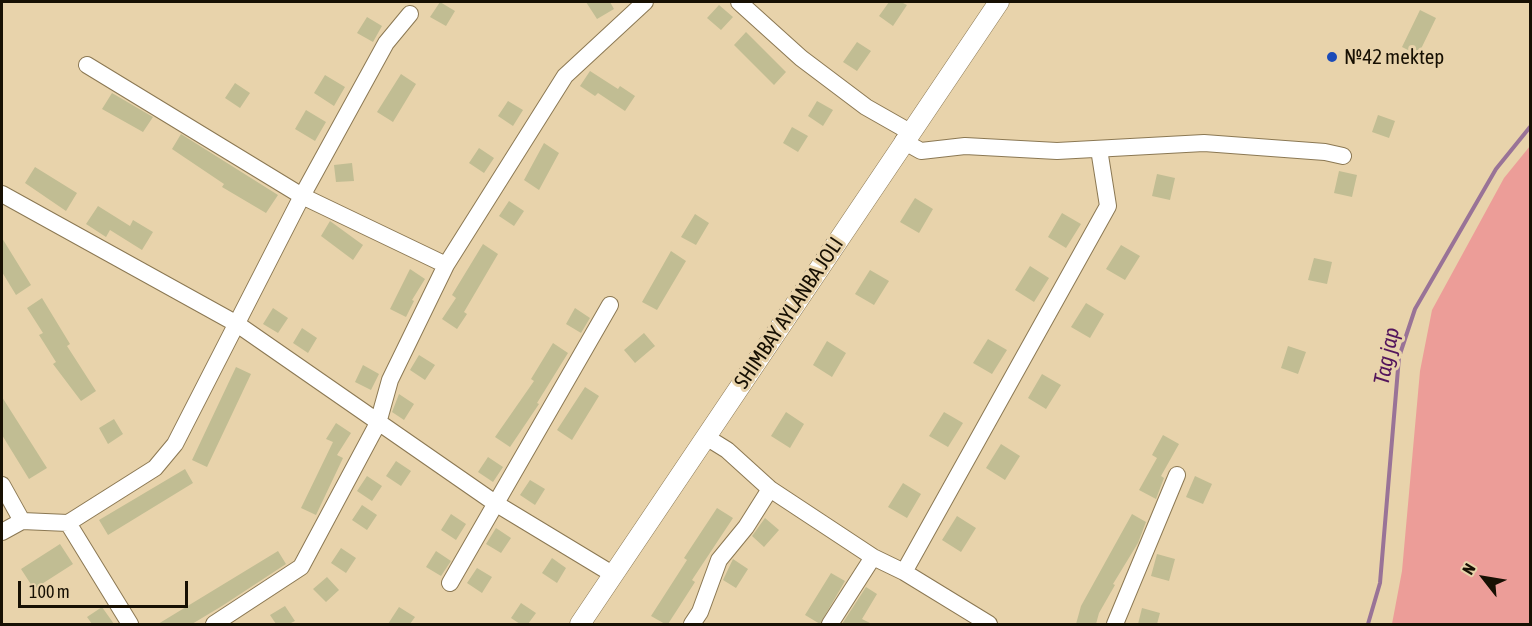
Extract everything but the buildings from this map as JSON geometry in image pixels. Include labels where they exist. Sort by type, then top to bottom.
[{"type":"main road","points":[[580,624],[999,2]]},
{"type":"street","points":[[214,624],[301,567],[378,423],[390,380],[446,264],[565,76],[645,2]]},
{"type":"street","points":[[739,2],[801,58],[907,136],[921,151],[965,146],[1057,151],[1204,143],[1325,152],[1343,156]]},
{"type":"street","points":[[2,532],[22,520],[68,523],[155,468],[175,444],[302,196],[386,44],[410,14]]},
{"type":"street","points":[[87,65],[302,196],[446,264]]},
{"type":"street","points":[[904,572],[1108,206],[1099,149]]},
{"type":"street","points":[[2,194],[237,324],[495,503],[614,575]]},
{"type":"street","points":[[450,583],[610,305]]},
{"type":"street","points":[[706,437],[728,450],[770,489],[980,622]]},
{"type":"street","points":[[1115,624],[1177,475]]},
{"type":"street","points":[[2,485],[22,520]]},
{"type":"street","points":[[692,624],[700,612],[719,560],[746,527],[770,489]]},
{"type":"street","points":[[68,523],[130,624]]},
{"type":"street","points":[[830,624],[873,556]]},
{"type":"shaded area","points":[[1530,146],[1530,624],[1392,624],[1402,571],[1420,371],[1432,310],[1504,178]]},
{"type":"waterway","name":"Tag jap","points":[[1368,624],[1380,583],[1399,357],[1415,309],[1496,169],[1530,127]]},
{"type":"place","name":"№42 mektep","points":[[1332,57]]}]
